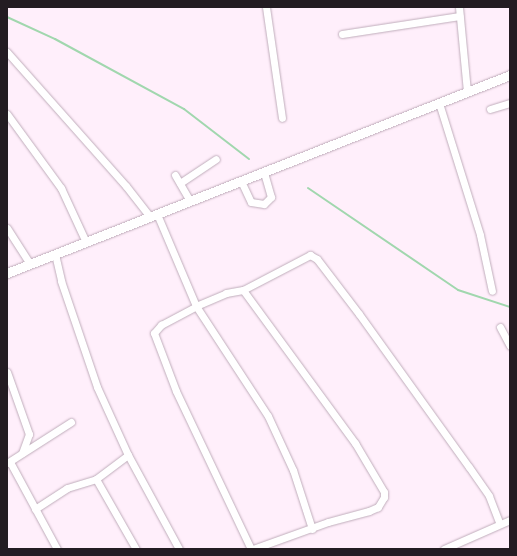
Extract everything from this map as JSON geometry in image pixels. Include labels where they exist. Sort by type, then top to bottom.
[{"type":"main road","points":[[7,273],[510,75]]},
{"type":"street","points":[[266,7],[282,118]]},
{"type":"street","points":[[458,7],[467,92]]},
{"type":"street","points":[[342,34],[460,16]]},
{"type":"street","points":[[7,52],[153,216],[196,306],[268,416],[293,470],[312,529]]},
{"type":"street","points":[[439,103],[480,235],[492,291]]},
{"type":"street","points":[[490,109],[510,103]]},
{"type":"street","points":[[7,114],[61,188],[86,242]]},
{"type":"street","points":[[180,183],[216,159]]},
{"type":"street","points":[[240,181],[251,202],[264,204],[271,197],[264,172]]},
{"type":"street","points":[[175,175],[190,201]]},
{"type":"street","points":[[7,228],[30,264]]},
{"type":"street","points":[[55,254],[61,281],[97,387],[128,455],[179,549]]},
{"type":"street","points":[[243,290],[355,443],[384,492],[383,501],[378,507],[252,549],[154,337],[155,329],[196,306],[226,293],[243,290],[310,254],[317,259],[473,473],[489,496],[500,524]]},
{"type":"street","points":[[500,327],[510,346]]},
{"type":"street","points":[[7,372],[29,434],[38,442]]},
{"type":"street","points":[[57,549],[8,463],[38,442],[71,422]]},
{"type":"street","points":[[22,453],[29,434]]},
{"type":"street","points":[[35,509],[67,488],[96,479],[128,455]]},
{"type":"street","points":[[96,479],[136,549]]},
{"type":"street","points":[[444,549],[510,520]]},
{"type":"waterway","points":[[7,17],[55,39],[184,109],[249,159]]},
{"type":"waterway","points":[[308,188],[458,290],[510,307]]}]
